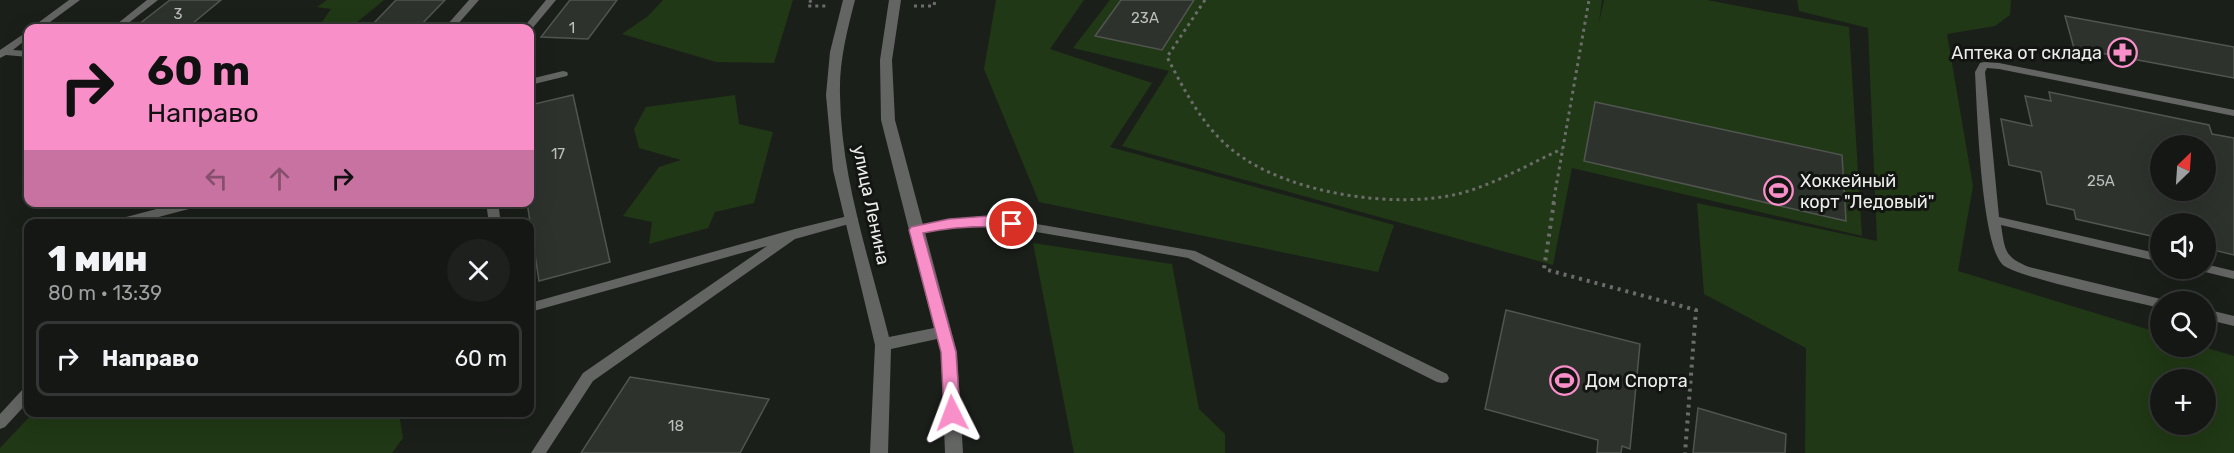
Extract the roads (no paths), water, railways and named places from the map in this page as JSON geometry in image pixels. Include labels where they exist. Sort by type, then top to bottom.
[{"type":"street","name":"улица Ленина","points":[[849,0],[836,52],[833,95],[840,170],[883,345],[879,453]]},
{"type":"street","name":"улица Ленина","points":[[895,0],[887,43],[885,81],[888,120],[949,352],[954,453]]},
{"type":"street","points":[[883,345],[944,332]]},
{"type":"lane","points":[[42,24],[75,0]]},
{"type":"lane","points":[[122,24],[153,0]]},
{"type":"lane","points":[[453,24],[474,0]]},
{"type":"lane","points":[[531,24],[551,0]]},
{"type":"lane","points":[[2,53],[24,37]]},
{"type":"lane","points":[[2,53],[24,54]]},
{"type":"lane","points":[[2150,301],[2026,271],[2006,262],[1998,247],[1993,219],[1980,72],[1984,65],[2234,113]]},
{"type":"lane","points":[[534,81],[563,74]]},
{"type":"lane","points":[[135,219],[181,207]]},
{"type":"lane","points":[[534,306],[852,219]]},
{"type":"lane","points":[[1993,219],[2150,256]]},
{"type":"lane","points":[[916,230],[949,223],[989,220],[1191,254],[1442,378]]},
{"type":"lane","points":[[538,453],[588,377],[795,233]]},
{"type":"lane","points":[[2216,271],[2234,275]]},
{"type":"lane","points":[[2216,317],[2234,321]]},
{"type":"lane","points":[[0,423],[24,397]]},
{"type":"place","name":"Аптека от склада","points":[[2123,53]]},
{"type":"place","name":"Хоккейный корт \"Ледовый\"","points":[[1779,191]]},
{"type":"place","name":"Дом Спорта","points":[[1564,381]]}]
